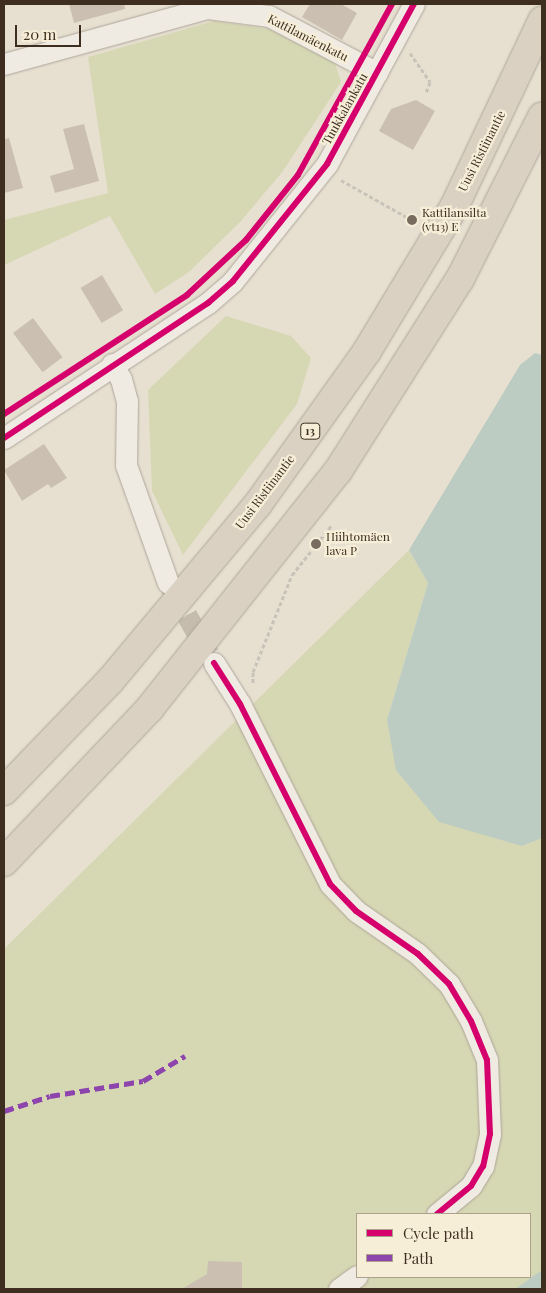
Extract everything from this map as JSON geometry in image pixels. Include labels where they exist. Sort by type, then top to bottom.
[{"type":"highway","name":"Uusi Ristiinantie","points":[[4,791],[110,681],[258,504],[367,350],[455,204],[542,21]]},
{"type":"highway","points":[[4,862],[150,708],[338,471],[460,279],[542,117]]},
{"type":"street","name":"Tuukkalankatu","points":[[4,438],[112,364],[208,303],[233,280],[327,164],[414,4]]},
{"type":"street","name":"Kattilamäenkatu","points":[[4,64],[208,8],[269,16],[377,73]]},
{"type":"street","points":[[112,364],[122,379],[127,401],[126,465],[168,582]]},
{"type":"street","points":[[214,663],[240,704],[330,884],[356,911],[418,954],[449,984],[471,1021],[487,1060],[490,1134],[483,1166],[470,1186],[438,1213]]},
{"type":"street","points":[[339,1289],[356,1277]]},
{"type":"path","points":[[409,50],[430,82],[426,93]]},
{"type":"path","points":[[338,179],[412,220]]},
{"type":"path","points":[[253,688],[253,672],[292,575],[330,526]]},
{"type":"green space","points":[[214,21],[269,29],[335,63],[341,82],[283,171],[241,221],[189,272],[155,294],[110,216],[4,265],[4,220],[108,193],[88,57]]},
{"type":"green space","points":[[226,316],[291,336],[311,358],[297,404],[183,555],[152,491],[148,390]]},
{"type":"green space","points":[[409,550],[428,583],[387,720],[522,846],[542,838],[542,1270],[517,1289],[4,1289],[4,949]]},
{"type":"shaded area","points":[[535,353],[542,355],[542,838],[522,846],[439,822],[396,770],[387,720],[428,583],[409,550],[520,365]]},
{"type":"shaded area","points":[[542,1270],[542,1289],[517,1289],[518,1287]]},
{"type":"building","points":[[69,4],[124,4],[125,9],[74,23]]},
{"type":"building","points":[[310,4],[341,4],[357,13],[342,40],[302,17]]},
{"type":"building","points":[[416,100],[435,111],[413,150],[379,131],[391,109]]},
{"type":"building","points":[[84,124],[99,181],[55,193],[50,176],[74,169],[63,129]]},
{"type":"building","points":[[9,138],[23,188],[4,193],[4,139]]},
{"type":"building","points":[[102,275],[123,310],[102,323],[81,288]]},
{"type":"building","points":[[33,318],[62,357],[43,372],[13,333]]},
{"type":"building","points":[[44,444],[67,478],[51,488],[48,484],[22,501],[4,470]]},
{"type":"building","points":[[208,1261],[242,1262],[242,1289],[182,1289],[207,1274]]},
{"type":"tunnel","points":[[171,587],[209,654]]},
{"type":"marked path","points":[[4,1111],[50,1096],[143,1081],[185,1056]]},
{"type":"cycle path","points":[[4,414],[187,295],[246,240],[298,175],[392,4]]},
{"type":"cycle path","points":[[4,438],[208,303],[233,281],[327,164],[414,4]]},
{"type":"cycle path","points":[[214,663],[240,704],[330,884],[356,911],[418,954],[449,984],[471,1021],[487,1060],[490,1134],[483,1166],[471,1186],[438,1213]]},
{"type":"place","name":"Kattilansilta (vt13) E","points":[[412,220]]},
{"type":"place","name":"Hiihtomäen lava P","points":[[316,544]]}]
